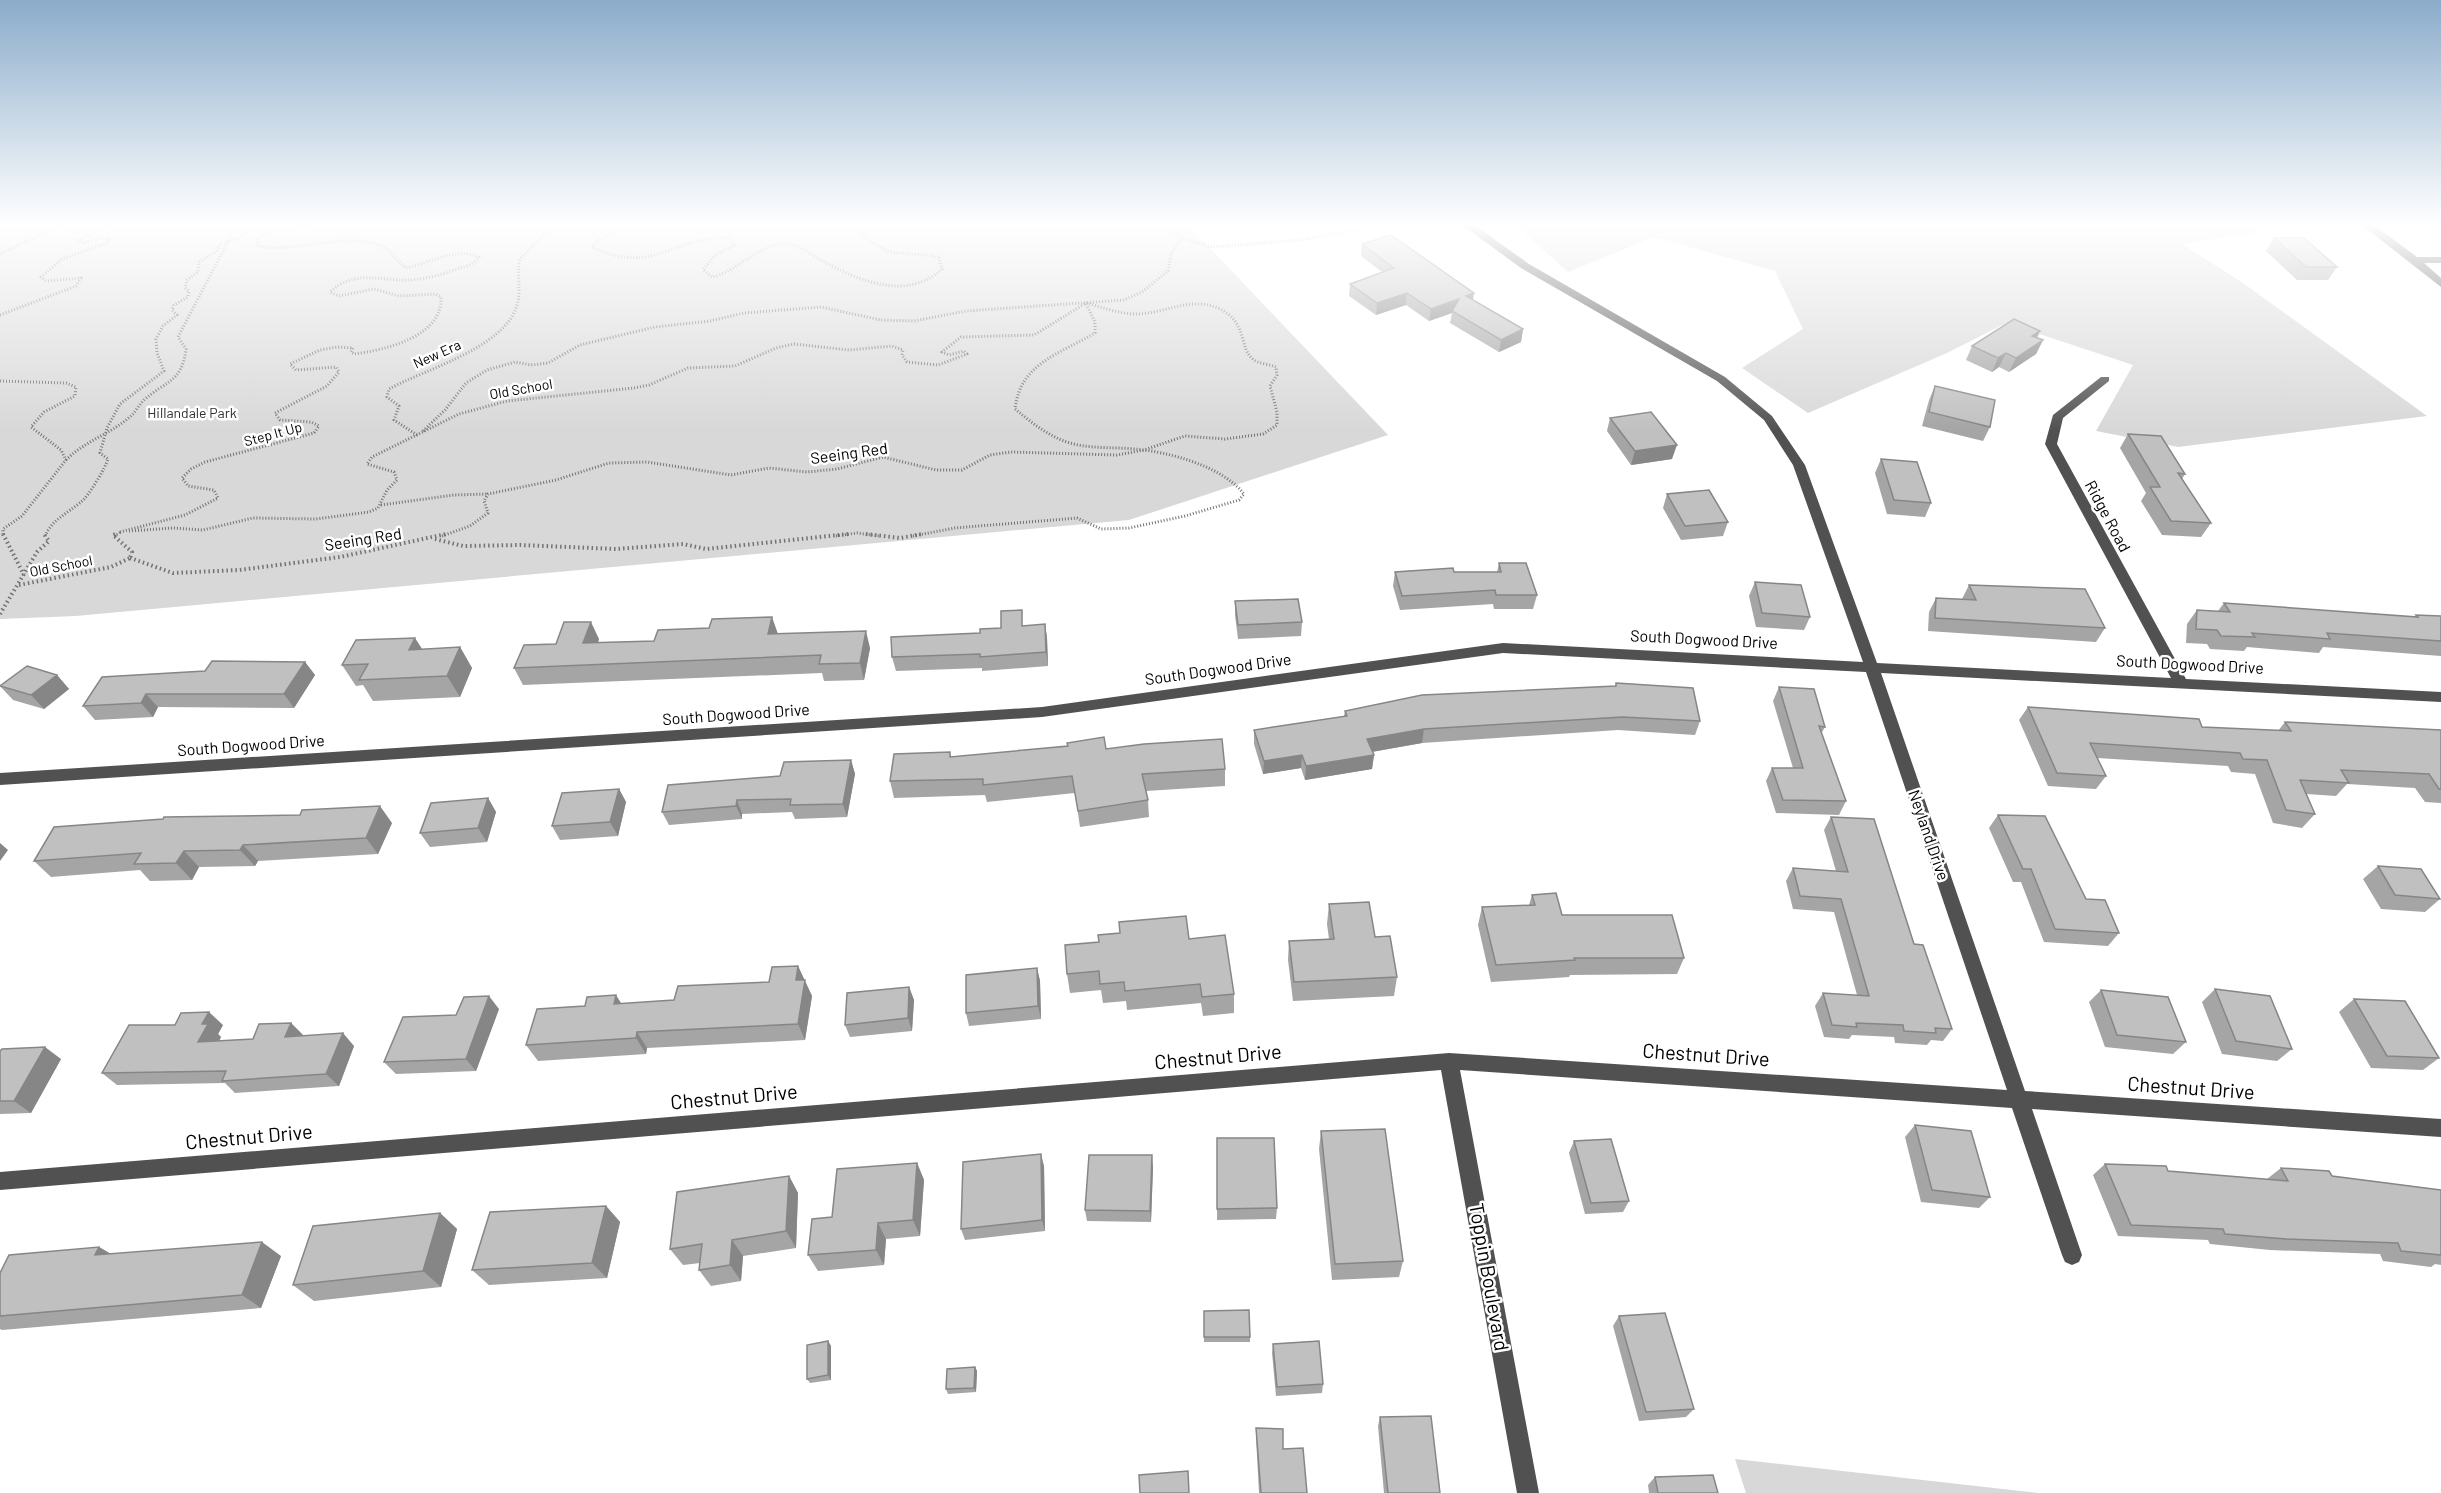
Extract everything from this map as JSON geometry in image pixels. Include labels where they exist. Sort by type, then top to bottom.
[{"type":"street","name":"Neyland Drive","points":[[1570,292],[1721,379],[1771,423],[1799,465],[1871,665],[2072,1255]]},
{"type":"street","name":"Ridge Road","points":[[2105,379],[2057,417],[2051,444],[2180,681]]},
{"type":"street","name":"South Dogwood Drive","points":[[0,779],[1042,712],[1503,648],[2180,681],[2441,697]]},
{"type":"street","name":"Chestnut Drive","points":[[0,1181],[1449,1061],[2441,1128]]},
{"type":"street","name":"Toppin Boulevard","points":[[1449,1061],[1528,1493]]},
{"type":"path","points":[[0,315],[61,292]]},
{"type":"path","points":[[0,614],[41,547],[49,541],[44,534],[52,529],[56,518],[83,501],[100,473],[106,468],[108,459],[100,453],[106,431],[123,400],[164,371],[164,366],[154,351],[160,330],[165,322],[177,315],[172,310],[174,306],[188,297],[187,292]]},
{"type":"path","points":[[24,575],[3,536],[3,529],[22,516],[66,460],[80,446],[131,417],[144,400],[164,388],[184,366],[186,349],[178,337],[201,292]]},
{"type":"path","name":"Step It Up","points":[[330,292],[339,296],[361,292]]},
{"type":"path","name":"Step It Up","points":[[120,532],[181,515],[212,503],[218,498],[214,490],[188,486],[182,478],[191,469],[205,462],[314,433],[318,426],[311,423],[280,420],[275,413],[324,388],[334,380],[339,372],[336,367],[326,366],[296,370],[291,364],[301,357],[345,346],[353,348],[351,352],[354,354],[362,354],[423,333],[439,318],[444,304],[441,297],[436,294],[399,296],[384,292]]},
{"type":"path","name":"New Era","points":[[418,435],[394,420],[399,406],[387,397],[389,389],[490,339],[514,314],[519,292]]},
{"type":"path","points":[[418,435],[445,410],[466,383],[488,370],[515,362],[531,365],[548,363],[580,345],[655,327],[710,321],[744,313],[821,307],[881,320],[914,321],[966,311],[1086,303],[1105,299],[1121,302],[1140,296],[1143,292]]},
{"type":"path","points":[[435,539],[463,546],[521,545],[546,548],[616,549],[683,544],[706,549],[804,542],[857,533],[900,538],[955,528],[1042,519],[1077,518],[1101,529],[1129,528],[1216,508],[1239,500],[1244,494],[1240,486],[1220,475],[1144,450],[1070,443],[1035,426],[1016,409],[1015,396],[1028,373],[1037,365],[1095,333],[1095,322],[1086,303]]},
{"type":"path","name":"Old School","points":[[380,505],[387,490],[397,480],[394,472],[367,464],[372,457],[454,417],[488,405],[551,394],[634,388],[649,385],[688,368],[735,366],[776,348],[794,344],[849,350],[892,346],[903,350],[902,355],[907,362],[931,367],[958,360],[967,354],[964,351],[949,355],[942,352],[961,337],[1034,334],[1086,303]]},
{"type":"path","name":"Seeing Red","points":[[130,558],[173,573],[250,569],[357,554],[435,539],[486,516],[488,513],[484,501],[488,494],[556,480],[609,463],[647,462],[732,475],[769,468],[807,472],[837,469],[883,457],[936,470],[962,470],[990,455],[1011,452],[1086,456],[1117,455],[1144,450],[1185,436],[1225,439],[1263,434],[1277,425],[1277,412],[1270,386],[1277,375],[1276,367],[1254,360],[1248,352],[1243,328],[1220,309],[1199,303],[1179,303],[1140,314],[1086,303]]},
{"type":"path","points":[[0,381],[66,382],[76,387],[75,396],[42,413],[33,421],[31,427],[61,450],[66,460]]},
{"type":"path","points":[[130,558],[132,552],[128,545],[113,536],[120,532],[173,528],[203,530],[253,518],[316,519],[369,512],[380,505],[454,495],[488,494]]},
{"type":"path","name":"Old School","points":[[19,585],[111,567],[130,558]]},
{"type":"green space","name":"Hillandale Park","points":[[0,292],[1251,292],[1388,435],[1129,520],[76,616],[0,619]]},
{"type":"green space","points":[[1785,292],[2255,292],[2427,416],[2178,447],[2096,431],[2133,365],[2006,323],[1947,353],[1808,413],[1742,368],[1803,329]]},
{"type":"green space","points":[[1735,1459],[2038,1493],[1746,1493]]},
{"type":"building","points":[[1361,292],[1472,292],[1474,293],[1466,296],[1523,329],[1501,340],[1452,311],[1459,299],[1431,309],[1407,293],[1377,303]]},
{"type":"building","points":[[2014,319],[2040,331],[2032,336],[2043,340],[2016,358],[2006,353],[1998,358],[1972,346]]},
{"type":"building","points":[[1935,386],[1995,400],[1990,427],[1929,412]]},
{"type":"building","points":[[1651,412],[1677,445],[1635,451],[1610,418]]},
{"type":"building","points":[[2128,434],[2161,436],[2185,474],[2178,473],[2211,523],[2171,521],[2150,487],[2160,487]]},
{"type":"building","points":[[1881,459],[1917,462],[1931,503],[1894,500]]},
{"type":"building","points":[[1709,490],[1728,522],[1685,526],[1667,494]]},
{"type":"building","points":[[1499,563],[1526,563],[1537,595],[1496,595],[1495,590],[1402,596],[1395,572],[1453,568],[1454,572],[1501,572]]},
{"type":"building","points":[[1755,582],[1801,585],[1810,617],[1762,613]]},
{"type":"building","points":[[1969,585],[2085,589],[2105,628],[1935,618],[1936,598],[1976,600]]},
{"type":"building","points":[[1298,599],[1302,622],[1238,625],[1235,601]]},
{"type":"building","points":[[2224,603],[2418,617],[2416,615],[2441,616],[2441,641],[2327,633],[2330,639],[2252,633],[2255,637],[2221,636],[2217,630],[2196,629],[2197,610],[2230,612]]},
{"type":"building","points":[[1022,610],[1022,626],[1045,624],[1046,652],[980,657],[980,654],[892,657],[891,637],[980,633],[980,629],[1001,628],[1001,611]]},
{"type":"building","points":[[772,617],[768,634],[866,631],[860,663],[819,664],[821,655],[514,668],[524,645],[556,644],[564,622],[591,622],[583,643],[654,641],[658,630],[709,628],[712,619]]},
{"type":"building","points":[[415,638],[409,650],[460,647],[447,676],[359,680],[368,664],[342,665],[356,640]]},
{"type":"building","points":[[212,661],[305,662],[284,694],[146,694],[141,703],[83,706],[102,677],[205,671]]},
{"type":"building","points":[[27,666],[57,675],[31,695],[0,686]]},
{"type":"building","points":[[1616,683],[1693,688],[1700,721],[1622,717],[1424,729],[1367,739],[1374,755],[1306,766],[1302,755],[1264,761],[1254,730],[1347,716],[1345,711],[1422,695],[1616,686]]},
{"type":"building","points":[[1779,687],[1814,689],[1825,727],[1819,726],[1846,801],[1783,800],[1772,768],[1803,768]]},
{"type":"building","points":[[2028,707],[2199,719],[2202,727],[2291,731],[2285,722],[2441,730],[2441,789],[2429,774],[2341,770],[2349,783],[2300,780],[2315,814],[2286,810],[2267,760],[2243,759],[2240,753],[2090,743],[2106,776],[2057,773]]},
{"type":"building","points":[[1104,737],[1106,749],[1222,739],[1225,769],[1142,774],[1148,800],[1078,811],[1072,776],[983,785],[983,779],[890,781],[894,754],[950,752],[950,757],[1068,746],[1067,743]]},
{"type":"building","points":[[851,760],[843,804],[790,805],[791,799],[737,800],[736,806],[662,812],[668,785],[780,776],[784,762]]},
{"type":"building","points":[[619,789],[610,822],[552,826],[562,793]]},
{"type":"building","points":[[488,798],[478,828],[420,833],[431,803]]},
{"type":"building","points":[[380,806],[366,838],[243,845],[240,850],[184,851],[176,863],[134,864],[141,853],[34,861],[54,827],[163,819],[164,817],[300,815],[302,810]]},
{"type":"building","points":[[1998,815],[2045,816],[2086,899],[2105,900],[2119,933],[2055,929],[2031,869],[2023,869]]},
{"type":"building","points":[[1831,817],[1874,819],[1914,944],[1923,945],[1952,1029],[1935,1028],[1936,1033],[1904,1031],[1903,1025],[1856,1023],[1857,1027],[1832,1025],[1823,993],[1869,996],[1841,899],[1800,896],[1793,868],[1848,872]]},
{"type":"building","points":[[2378,866],[2421,869],[2440,899],[2395,895]]},
{"type":"building","points":[[1556,893],[1562,915],[1672,915],[1684,958],[1574,958],[1575,960],[1496,965],[1482,907],[1535,905],[1532,895]]},
{"type":"building","points":[[1369,902],[1375,937],[1390,936],[1397,977],[1294,982],[1289,941],[1334,939],[1329,904]]},
{"type":"building","points":[[1186,916],[1189,939],[1225,935],[1234,994],[1202,997],[1200,984],[1125,991],[1124,982],[1100,984],[1099,971],[1067,974],[1065,945],[1099,942],[1098,935],[1120,933],[1119,922]]},
{"type":"building","points":[[798,966],[796,980],[805,980],[798,1024],[637,1032],[636,1038],[526,1045],[537,1009],[585,1006],[587,997],[616,995],[614,1004],[674,1000],[678,986],[769,982],[772,967]]},
{"type":"building","points":[[1037,968],[1038,1006],[966,1013],[966,975]]},
{"type":"building","points":[[909,987],[908,1018],[845,1025],[847,993]]},
{"type":"building","points":[[2215,989],[2270,996],[2292,1049],[2236,1041]]},
{"type":"building","points":[[2101,990],[2168,997],[2186,1042],[2117,1035]]},
{"type":"building","points":[[489,996],[466,1059],[384,1062],[403,1017],[456,1015],[464,997]]},
{"type":"building","points":[[2354,999],[2405,1001],[2439,1058],[2387,1056]]},
{"type":"building","points":[[209,1012],[202,1024],[208,1024],[198,1042],[253,1039],[259,1024],[291,1023],[285,1037],[343,1033],[326,1074],[222,1081],[226,1071],[102,1073],[129,1025],[175,1025],[181,1013]]},
{"type":"building","points":[[45,1047],[14,1101],[0,1101],[0,1051],[2,1049]]},
{"type":"building","points":[[1915,1125],[1971,1131],[1990,1197],[1932,1190]]},
{"type":"building","points":[[1385,1129],[1403,1261],[1335,1264],[1321,1131]]},
{"type":"building","points":[[1217,1138],[1274,1138],[1277,1208],[1217,1209]]},
{"type":"building","points":[[1611,1139],[1629,1201],[1591,1203],[1574,1141]]},
{"type":"building","points":[[1041,1154],[1042,1220],[961,1229],[963,1162]]},
{"type":"building","points":[[1089,1155],[1152,1155],[1150,1211],[1085,1210]]},
{"type":"building","points":[[917,1163],[913,1220],[878,1223],[876,1250],[808,1255],[812,1219],[832,1217],[837,1169]]},
{"type":"building","points":[[2105,1164],[2166,1166],[2168,1171],[2288,1181],[2281,1168],[2329,1171],[2332,1176],[2441,1190],[2441,1255],[2401,1251],[2398,1243],[2286,1239],[2225,1234],[2223,1229],[2131,1225]]},
{"type":"building","points":[[789,1176],[786,1231],[732,1240],[730,1265],[699,1270],[702,1244],[670,1249],[677,1192]]},
{"type":"building","points":[[606,1206],[592,1263],[472,1270],[490,1212]]},
{"type":"building","points":[[440,1213],[423,1271],[293,1285],[313,1226]]},
{"type":"building","points":[[262,1242],[242,1295],[0,1316],[0,1273],[9,1255],[99,1247],[95,1255]]},
{"type":"building","points":[[1249,1310],[1250,1337],[1204,1337],[1204,1311]]},
{"type":"building","points":[[1665,1313],[1694,1409],[1646,1412],[1619,1316]]},
{"type":"building","points":[[828,1341],[828,1375],[807,1379],[807,1345]]},
{"type":"building","points":[[1319,1341],[1323,1384],[1277,1387],[1273,1344]]},
{"type":"building","points":[[975,1367],[974,1388],[946,1389],[947,1369]]},
{"type":"building","points":[[1431,1416],[1440,1493],[1388,1493],[1380,1417]]},
{"type":"building","points":[[1256,1428],[1283,1429],[1283,1449],[1303,1448],[1307,1493],[1261,1493]]},
{"type":"building","points":[[1188,1471],[1189,1493],[1140,1493],[1139,1475]]},
{"type":"building","points":[[1713,1475],[1718,1493],[1658,1493],[1655,1477]]}]
